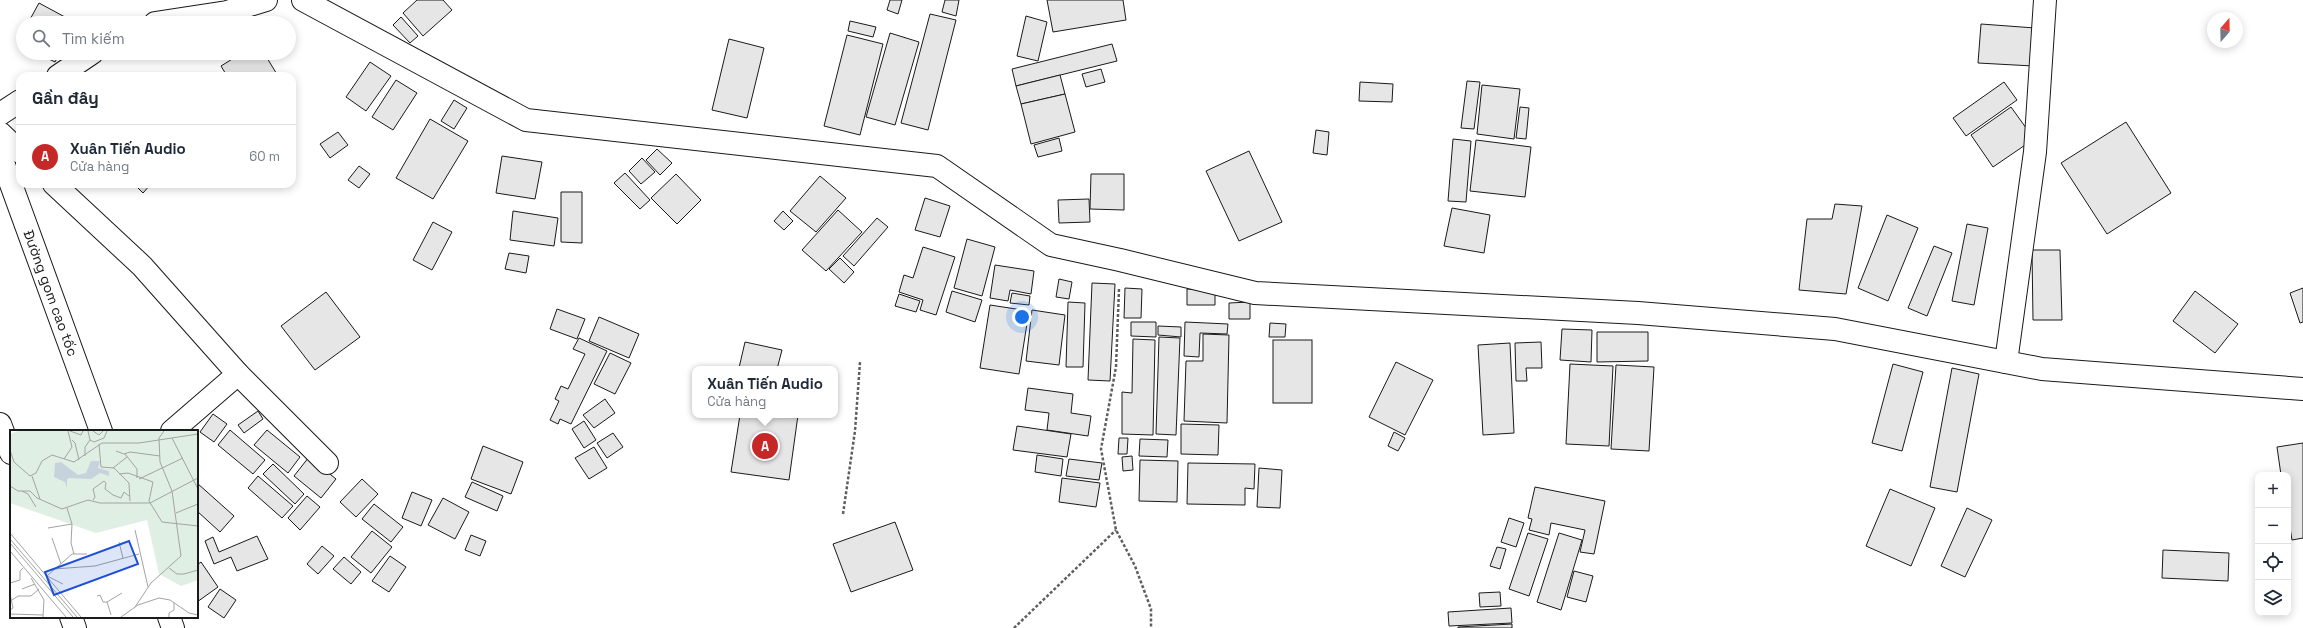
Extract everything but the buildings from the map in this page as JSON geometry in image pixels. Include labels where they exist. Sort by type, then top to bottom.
[{"type":"main road","points":[[201,16],[227,12],[265,0]]},
{"type":"main road","points":[[303,0],[526,120],[937,166],[1051,245],[1120,260],[1255,293],[1638,313],[1835,329],[2042,369],[2303,389]]},
{"type":"main road","points":[[2006,362],[2035,152],[2045,0]]},
{"type":"main road","points":[[64,72],[82,60]]},
{"type":"main road","points":[[0,114],[16,104]]},
{"type":"main road","points":[[0,133],[16,148]]},
{"type":"main road","name":"Đường gom cao tốc","points":[[0,154],[101,430]]},
{"type":"main road","points":[[58,188],[142,266],[238,374],[327,463]]},
{"type":"main road","points":[[173,430],[238,374]]},
{"type":"main road","points":[[0,424],[10,450]]},
{"type":"main road","points":[[71,618],[75,628]]},
{"type":"main road","points":[[169,618],[173,628]]},
{"type":"path","points":[[1120,260],[1116,368],[1100,449],[1116,530],[1136,566],[1149,602],[1151,609],[1151,628]]},
{"type":"path","points":[[843,514],[855,431],[860,362]]},
{"type":"path","points":[[1014,628],[1116,530]]},
{"type":"place","name":"Xuân Tiến Audio","points":[[765,446]]}]
